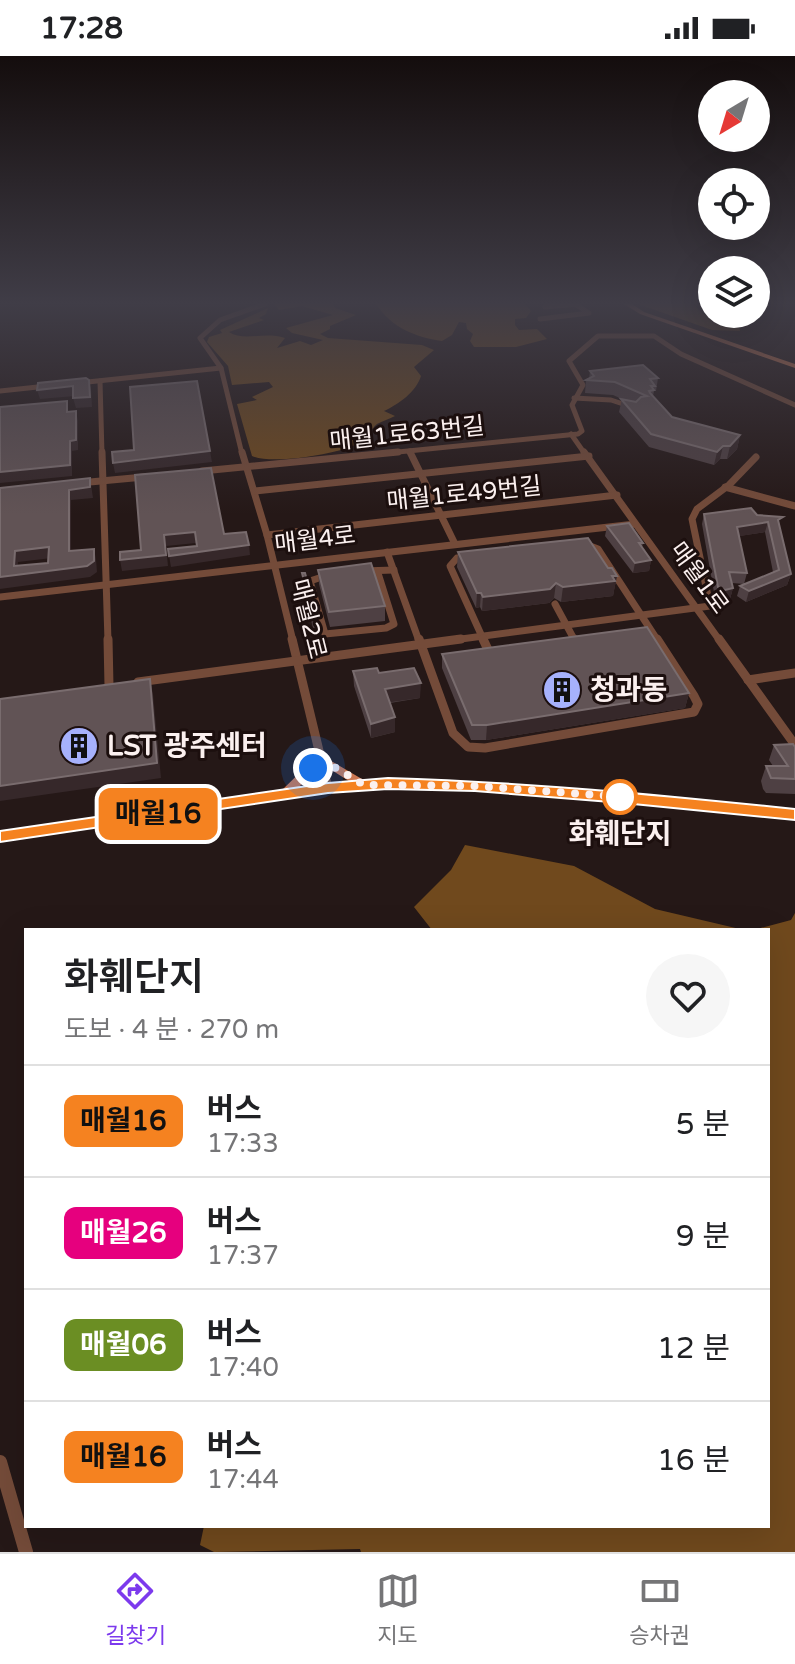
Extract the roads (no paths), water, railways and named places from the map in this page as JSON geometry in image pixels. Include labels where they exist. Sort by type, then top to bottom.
[{"type":"main road","points":[[285,795],[321,759],[364,785]]},
{"type":"main road","points":[[0,837],[364,785],[490,787],[795,815]]},
{"type":"street","points":[[74,384],[167,374]]},
{"type":"street","name":"매월2로","points":[[222,374],[267,535],[328,788]]},
{"type":"street","points":[[571,434],[580,433],[583,428],[572,405],[583,385],[575,374]]},
{"type":"street","points":[[725,374],[795,405]]},
{"type":"street","points":[[100,381],[109,686]]},
{"type":"street","points":[[0,391],[61,385]]},
{"type":"street","points":[[574,398],[611,400],[633,410]]},
{"type":"street","name":"매월1로63번길","points":[[189,473],[571,434]]},
{"type":"street","name":"매월1로","points":[[571,434],[795,745]]},
{"type":"street","points":[[410,452],[455,544]]},
{"type":"street","points":[[255,491],[589,456]]},
{"type":"street","points":[[94,688],[481,634],[710,606],[692,519],[697,509],[756,457]]},
{"type":"street","points":[[75,483],[148,476]]},
{"type":"street","points":[[725,487],[795,506]]},
{"type":"street","name":"매월1로49번길","points":[[267,535],[617,495]]},
{"type":"street","name":"매월4로","points":[[0,597],[635,524]]},
{"type":"street","points":[[387,552],[453,733],[468,747],[485,748],[694,712],[698,704],[694,696],[598,549],[584,544],[570,545]]},
{"type":"street","points":[[471,557],[457,558],[450,566],[490,654]]},
{"type":"street","points":[[347,573],[394,570]]},
{"type":"street","points":[[337,636],[365,635],[394,621],[378,573]]},
{"type":"street","points":[[333,575],[310,581],[325,634],[383,628],[396,635],[381,648]]},
{"type":"street","points":[[555,604],[576,642]]},
{"type":"street","points":[[748,680],[795,673]]},
{"type":"street","points":[[0,1462],[26,1552]]},
{"type":"place","name":"청과동","points":[[562,690]]},
{"type":"place","name":"LST 광주센터","points":[[79,746]]},
{"type":"place","name":"화훼단지","points":[[620,797]]}]
